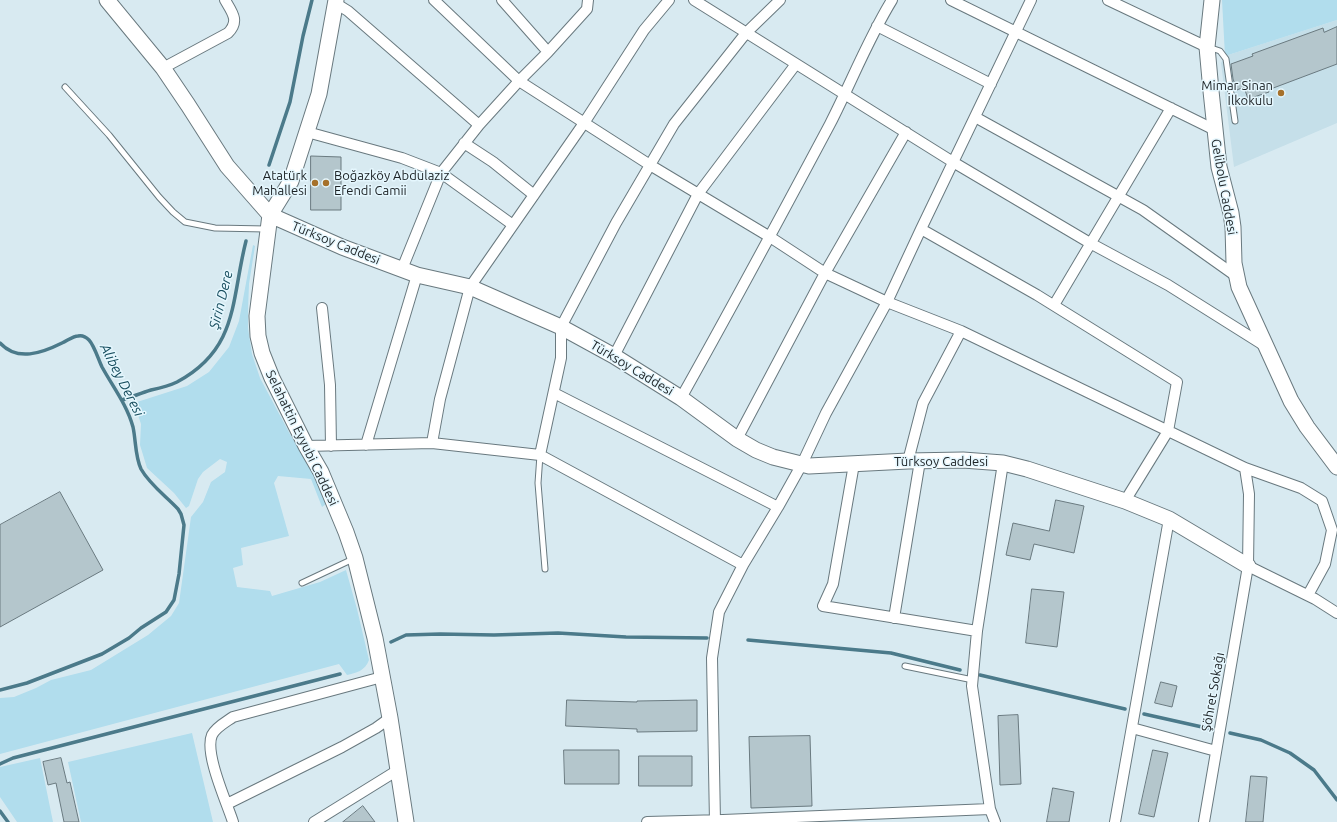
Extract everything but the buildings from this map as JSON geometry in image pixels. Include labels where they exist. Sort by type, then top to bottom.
[{"type":"street","name":"Türksoy Caddesi","points":[[107,0],[163,68],[227,166],[269,222],[417,274],[470,287],[561,327],[614,356],[681,398],[737,439],[756,450],[773,457],[809,466],[963,460],[1003,463],[1027,469],[1125,501],[1169,519],[1248,566]]},
{"type":"street","points":[[163,68],[228,33],[232,29],[234,17],[225,0]]},
{"type":"street","points":[[434,0],[518,81],[650,165],[770,237],[825,273],[887,302],[961,331],[1245,468],[1302,488],[1322,501],[1332,530],[1325,564],[1308,595]]},
{"type":"street","points":[[502,0],[548,52]]},
{"type":"street","points":[[402,269],[441,173],[479,125],[518,81],[548,52],[587,9],[588,0]]},
{"type":"street","points":[[432,443],[440,399],[470,287],[584,123],[644,30],[669,0]]},
{"type":"street","points":[[694,0],[953,162],[1090,243],[1168,285],[1266,347]]},
{"type":"street","points":[[540,455],[561,358],[561,327],[616,223],[674,124],[746,33],[780,0]]},
{"type":"street","points":[[681,398],[770,237],[845,94],[877,26],[892,0]]},
{"type":"street","points":[[951,0],[1215,130]]},
{"type":"street","points":[[715,821],[712,658],[719,612],[802,464],[826,414],[887,302],[1031,0]]},
{"type":"street","points":[[1108,0],[1207,46]]},
{"type":"street","name":"Gelibolu Caddesi","points":[[1212,0],[1207,46],[1219,167],[1231,213],[1236,276],[1239,287],[1291,401],[1307,427],[1337,467]]},
{"type":"street","points":[[269,222],[292,181],[319,94],[336,1],[479,125]]},
{"type":"street","points":[[877,26],[990,84]]},
{"type":"street","points":[[614,356],[698,194],[796,64]]},
{"type":"street","points":[[1054,305],[1171,108]]},
{"type":"street","points":[[975,117],[1143,210],[1236,276]]},
{"type":"street","points":[[307,132],[402,158],[441,173],[513,225]]},
{"type":"street","points":[[737,439],[825,273],[906,132]]},
{"type":"street","points":[[464,143],[493,162],[534,195]]},
{"type":"street","name":"Selahattin Eyyubi Caddesi","points":[[269,222],[257,316],[258,336],[262,353],[272,378],[306,446],[321,472],[355,558],[375,638],[390,718],[406,822]]},
{"type":"street","points":[[921,229],[1054,305],[1177,382],[1168,431],[1125,501]]},
{"type":"street","points":[[366,445],[417,274]]},
{"type":"street","points":[[322,308],[330,385],[331,446]]},
{"type":"street","points":[[894,618],[923,403],[961,331]]},
{"type":"street","points":[[554,394],[778,507]]},
{"type":"street","points":[[306,446],[432,443],[540,455],[744,565]]},
{"type":"street","points":[[995,822],[990,809],[972,686],[977,631],[1003,463]]},
{"type":"street","points":[[854,464],[833,584],[823,606],[977,631]]},
{"type":"street","name":"Şöhret Sokağı","points":[[1204,822],[1248,566],[1249,494],[1245,468]]},
{"type":"street","points":[[1115,822],[1169,519]]},
{"type":"street","points":[[1248,566],[1308,595],[1337,613]]},
{"type":"street","points":[[233,822],[214,770],[210,743],[212,734],[220,726],[233,717],[382,677]]},
{"type":"street","points":[[227,804],[342,747],[376,728],[390,718]]},
{"type":"street","points":[[1132,728],[1216,751]]},
{"type":"street","points":[[314,822],[398,770]]},
{"type":"street","points":[[647,822],[715,821],[990,809]]},
{"type":"lane","points":[[1207,46],[1220,51],[1226,59],[1234,121]]},
{"type":"lane","points":[[65,87],[109,135],[159,197],[185,222],[215,228],[269,222]]},
{"type":"lane","points":[[540,455],[538,490],[545,569]]},
{"type":"lane","points":[[302,583],[355,558]]},
{"type":"lane","points":[[905,666],[973,680]]},
{"type":"shaded area","points":[[1222,0],[1337,0],[1337,20],[1225,56]]},
{"type":"shaded area","name":"Mimar Sinan İlkokulu","points":[[1337,20],[1337,123],[1234,167],[1221,63],[1225,56]]},
{"type":"shaded area","points":[[253,245],[255,246],[249,284],[248,310],[248,328],[252,354],[260,378],[291,436],[311,469],[326,504],[322,507],[311,479],[278,476],[274,483],[289,536],[241,548],[243,565],[233,568],[237,587],[270,591],[272,596],[320,582],[346,570],[369,660],[365,667],[360,671],[347,675],[339,664],[0,754],[0,698],[14,697],[51,680],[91,670],[148,635],[171,616],[179,603],[191,517],[203,502],[211,482],[225,472],[227,462],[220,459],[203,472],[198,479],[189,506],[186,508],[174,493],[147,468],[140,445],[141,424],[134,403],[187,386],[209,372],[229,347],[239,321]]},
{"type":"shaded area","points":[[192,733],[213,822],[81,822],[68,762]]},
{"type":"shaded area","points":[[40,758],[53,822],[17,822],[0,797],[0,767]]},
{"type":"waterway","name":"Şirin Dere","points":[[269,165],[290,102],[303,36],[312,0]]},
{"type":"waterway","name":"Şirin Dere","points":[[122,400],[177,382],[197,369],[212,354],[222,338],[229,321],[246,241]]},
{"type":"waterway","name":"Alibey Deresi","points":[[0,343],[7,349],[14,352],[30,354],[54,347],[76,336],[82,336],[89,340],[130,419],[133,427],[141,469],[153,485],[178,509],[184,525],[179,574],[174,600],[166,612],[141,628],[129,638],[102,654],[27,683],[0,690]]},
{"type":"waterway","points":[[391,642],[406,635],[440,634],[494,635],[558,633],[626,637],[707,638]]},
{"type":"waterway","points":[[748,640],[891,653],[960,670]]},
{"type":"waterway","points":[[0,764],[13,758],[340,674]]},
{"type":"waterway","points":[[980,675],[1125,709]]},
{"type":"waterway","points":[[1144,714],[1211,729]]},
{"type":"waterway","points":[[1230,733],[1261,740],[1290,753],[1314,770],[1337,800]]},
{"type":"waterway","name":"Alibey Deresi","points":[[0,811],[8,822]]},
{"type":"place","name":"Mimar Sinan İlkokulu","points":[[1281,93]]},
{"type":"place","name":"Atatürk Mahallesi","points":[[315,183]]},
{"type":"place","name":"Boğazköy Abdulaziz Efendi Camii","points":[[326,183]]}]
